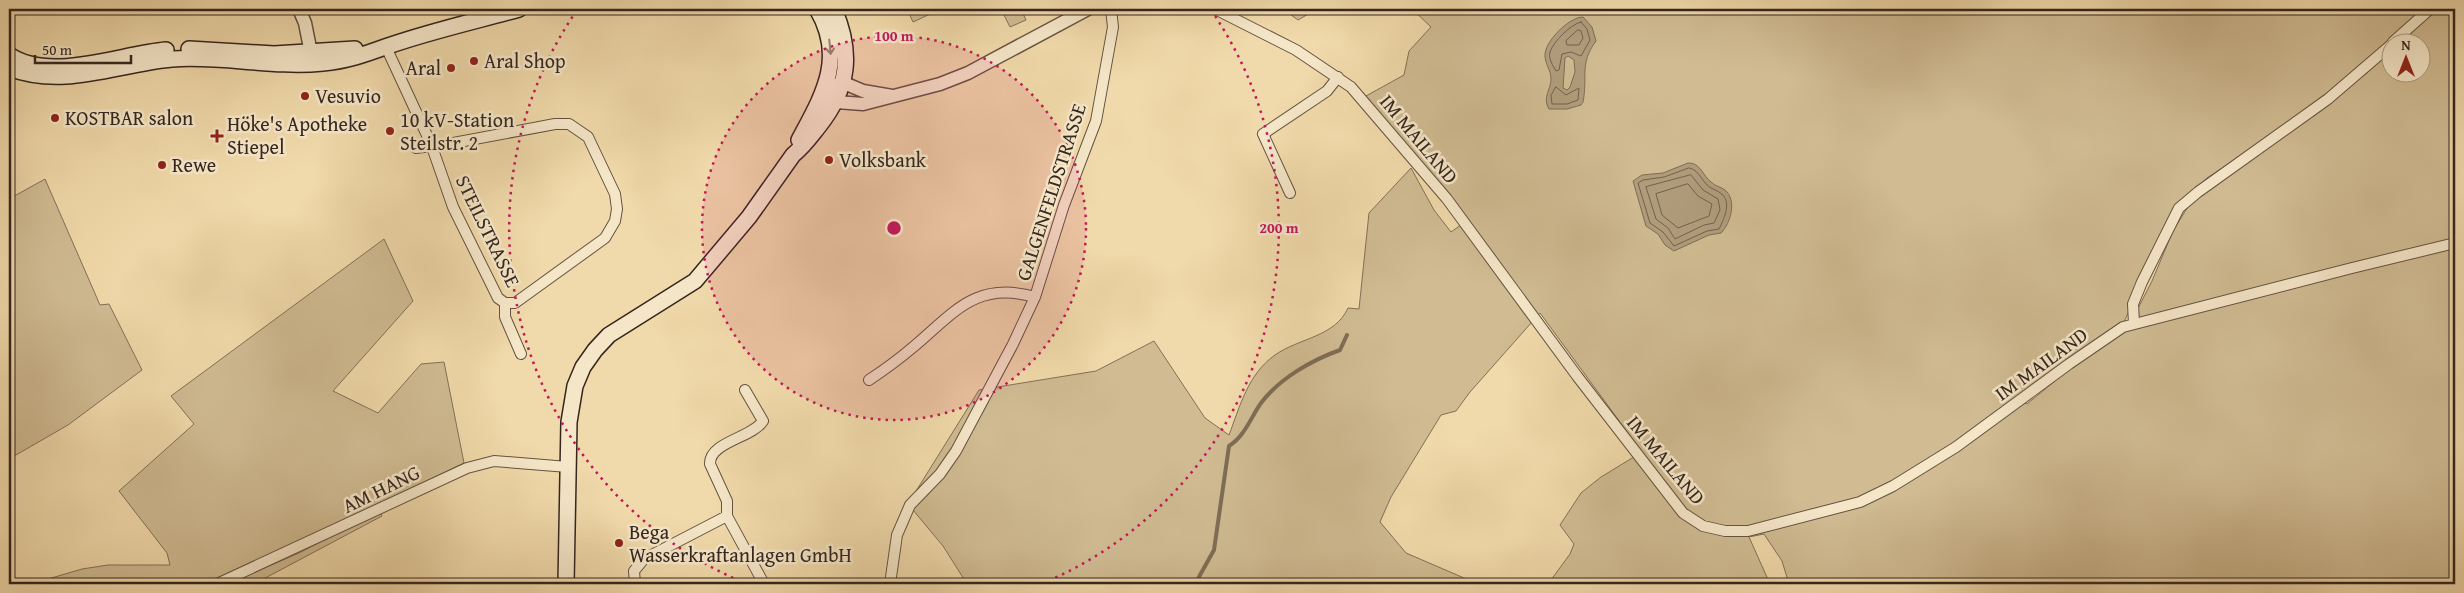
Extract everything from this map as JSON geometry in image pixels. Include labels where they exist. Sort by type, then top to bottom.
[{"type":"main road","points":[[9,61],[41,77],[58,78],[157,56],[274,65],[312,59],[357,58],[386,46],[519,9]]},
{"type":"main road","points":[[566,584],[570,422],[575,386],[583,367],[595,350],[620,327],[695,282],[749,217],[793,155],[826,87],[830,72],[830,44],[827,29],[817,9]]},
{"type":"main road","points":[[793,155],[802,148],[836,102],[844,83],[845,46],[841,26],[834,9]]},
{"type":"street","points":[[299,9],[312,59]]},
{"type":"street","points":[[892,96],[863,92],[844,83],[826,87],[836,102],[863,104],[940,84],[968,73],[1088,9]]},
{"type":"street","name":"GALGENFELDSTRASSE","points":[[890,584],[897,535],[910,505],[940,474],[960,444],[1013,344],[1035,297],[1064,205],[1096,121],[1113,27],[1111,9]]},
{"type":"street","name":"IM MAILAND","points":[[1215,9],[1296,50],[1351,87],[1447,199],[1626,442],[1683,513],[1703,526],[1724,531],[1748,531],[1832,511],[1877,494],[1956,447],[2123,327],[2455,243]]},
{"type":"street","points":[[2404,32],[2430,9]]},
{"type":"street","name":"STEILSTRASSE","points":[[386,46],[431,144],[457,215],[498,298],[505,303],[515,303],[605,238],[615,221],[617,209],[615,194],[599,157],[588,137],[568,124],[555,124],[448,144],[431,144]]},
{"type":"street","points":[[2134,324],[2133,304],[2179,208],[2204,187],[2328,98],[2382,52]]},
{"type":"street","points":[[1290,193],[1263,134],[1326,92],[1338,77]]},
{"type":"street","points":[[416,148],[431,144]]},
{"type":"street","name":"GALGENFELDSTRASSE","points":[[869,380],[888,368],[938,323],[966,303],[1002,291],[1035,297]]},
{"type":"street","name":"STEILSTRASSE","points":[[505,303],[505,317],[521,354]]},
{"type":"street","points":[[745,390],[763,421],[753,430],[716,450],[710,458],[712,470],[727,501],[727,516],[764,584]]},
{"type":"street","name":"AM HANG","points":[[217,584],[466,468],[494,461],[568,467]]},
{"type":"street","points":[[635,584],[634,571],[644,559],[727,516]]},
{"type":"shaded area","points":[[907,9],[941,9],[913,22]]},
{"type":"shaded area","points":[[1001,9],[1021,9],[1026,20],[1010,27]]},
{"type":"shaded area","points":[[1283,9],[1317,9],[1298,20]]},
{"type":"shaded area","points":[[1412,9],[2455,9],[2455,584],[1789,584],[1782,561],[1764,534],[1749,537],[1770,584],[1548,584],[1570,554],[1574,544],[1560,525],[1581,493],[1601,477],[1642,452],[1540,313],[1470,392],[1456,411],[1441,415],[1391,497],[1380,522],[1406,553],[1478,584],[967,584],[943,546],[908,504],[979,390],[1096,371],[1154,341],[1205,418],[1229,435],[1251,381],[1266,363],[1284,349],[1326,331],[1342,318],[1348,308],[1359,309],[1369,213],[1411,168],[1434,210],[1451,232],[1468,220],[1366,96],[1404,75],[1409,51],[1431,27]],"holes":[[[2368,72],[2220,178],[2189,205],[2173,231],[2152,281],[2128,328],[2072,367],[2027,404],[2013,398],[2016,398],[2124,322],[2178,205],[2207,178]]]},
{"type":"shaded area","points":[[45,179],[100,305],[109,304],[142,370],[68,425],[9,459],[9,199]]},
{"type":"shaded area","points":[[384,239],[413,301],[333,391],[378,413],[421,364],[444,362],[464,463],[255,563],[205,584],[31,584],[82,569],[108,565],[170,565],[167,553],[119,491],[194,424],[171,396]]},
{"type":"shaded area","points":[[380,511],[382,516],[254,584],[227,584],[299,553]]},
{"type":"water","points":[[1583,17],[1592,27],[1596,41],[1586,64],[1583,102],[1581,105],[1567,109],[1549,109],[1546,101],[1551,79],[1545,59],[1546,50],[1558,31],[1577,18]],"holes":[[[1568,56],[1574,60],[1575,72],[1570,87],[1567,90],[1563,88],[1565,58]]]},
{"type":"water","points":[[1688,163],[1696,165],[1708,179],[1729,194],[1732,205],[1731,212],[1728,223],[1721,233],[1709,235],[1674,251],[1665,245],[1658,234],[1646,226],[1633,181],[1642,175],[1663,173]]},
{"type":"waterway","points":[[1195,584],[1214,550],[1229,446],[1235,442],[1261,403],[1277,386],[1297,371],[1340,350],[1347,335]]},
{"type":"place","name":"Aral Shop","points":[[474,61]]},
{"type":"place","name":"Aral","points":[[451,68]]},
{"type":"place","name":"Vesuvio","points":[[305,96]]},
{"type":"place","name":"KOSTBAR salon","points":[[55,118]]},
{"type":"place","name":"10 kV-Station Steilstr. 2","points":[[390,131]]},
{"type":"place","name":"Höke's Apotheke Stiepel","points":[[217,136]]},
{"type":"place","name":"Volksbank","points":[[829,160]]},
{"type":"place","name":"Rewe","points":[[162,165]]},
{"type":"place","name":"Bega Wasserkraftanlagen GmbH","points":[[619,543]]}]
